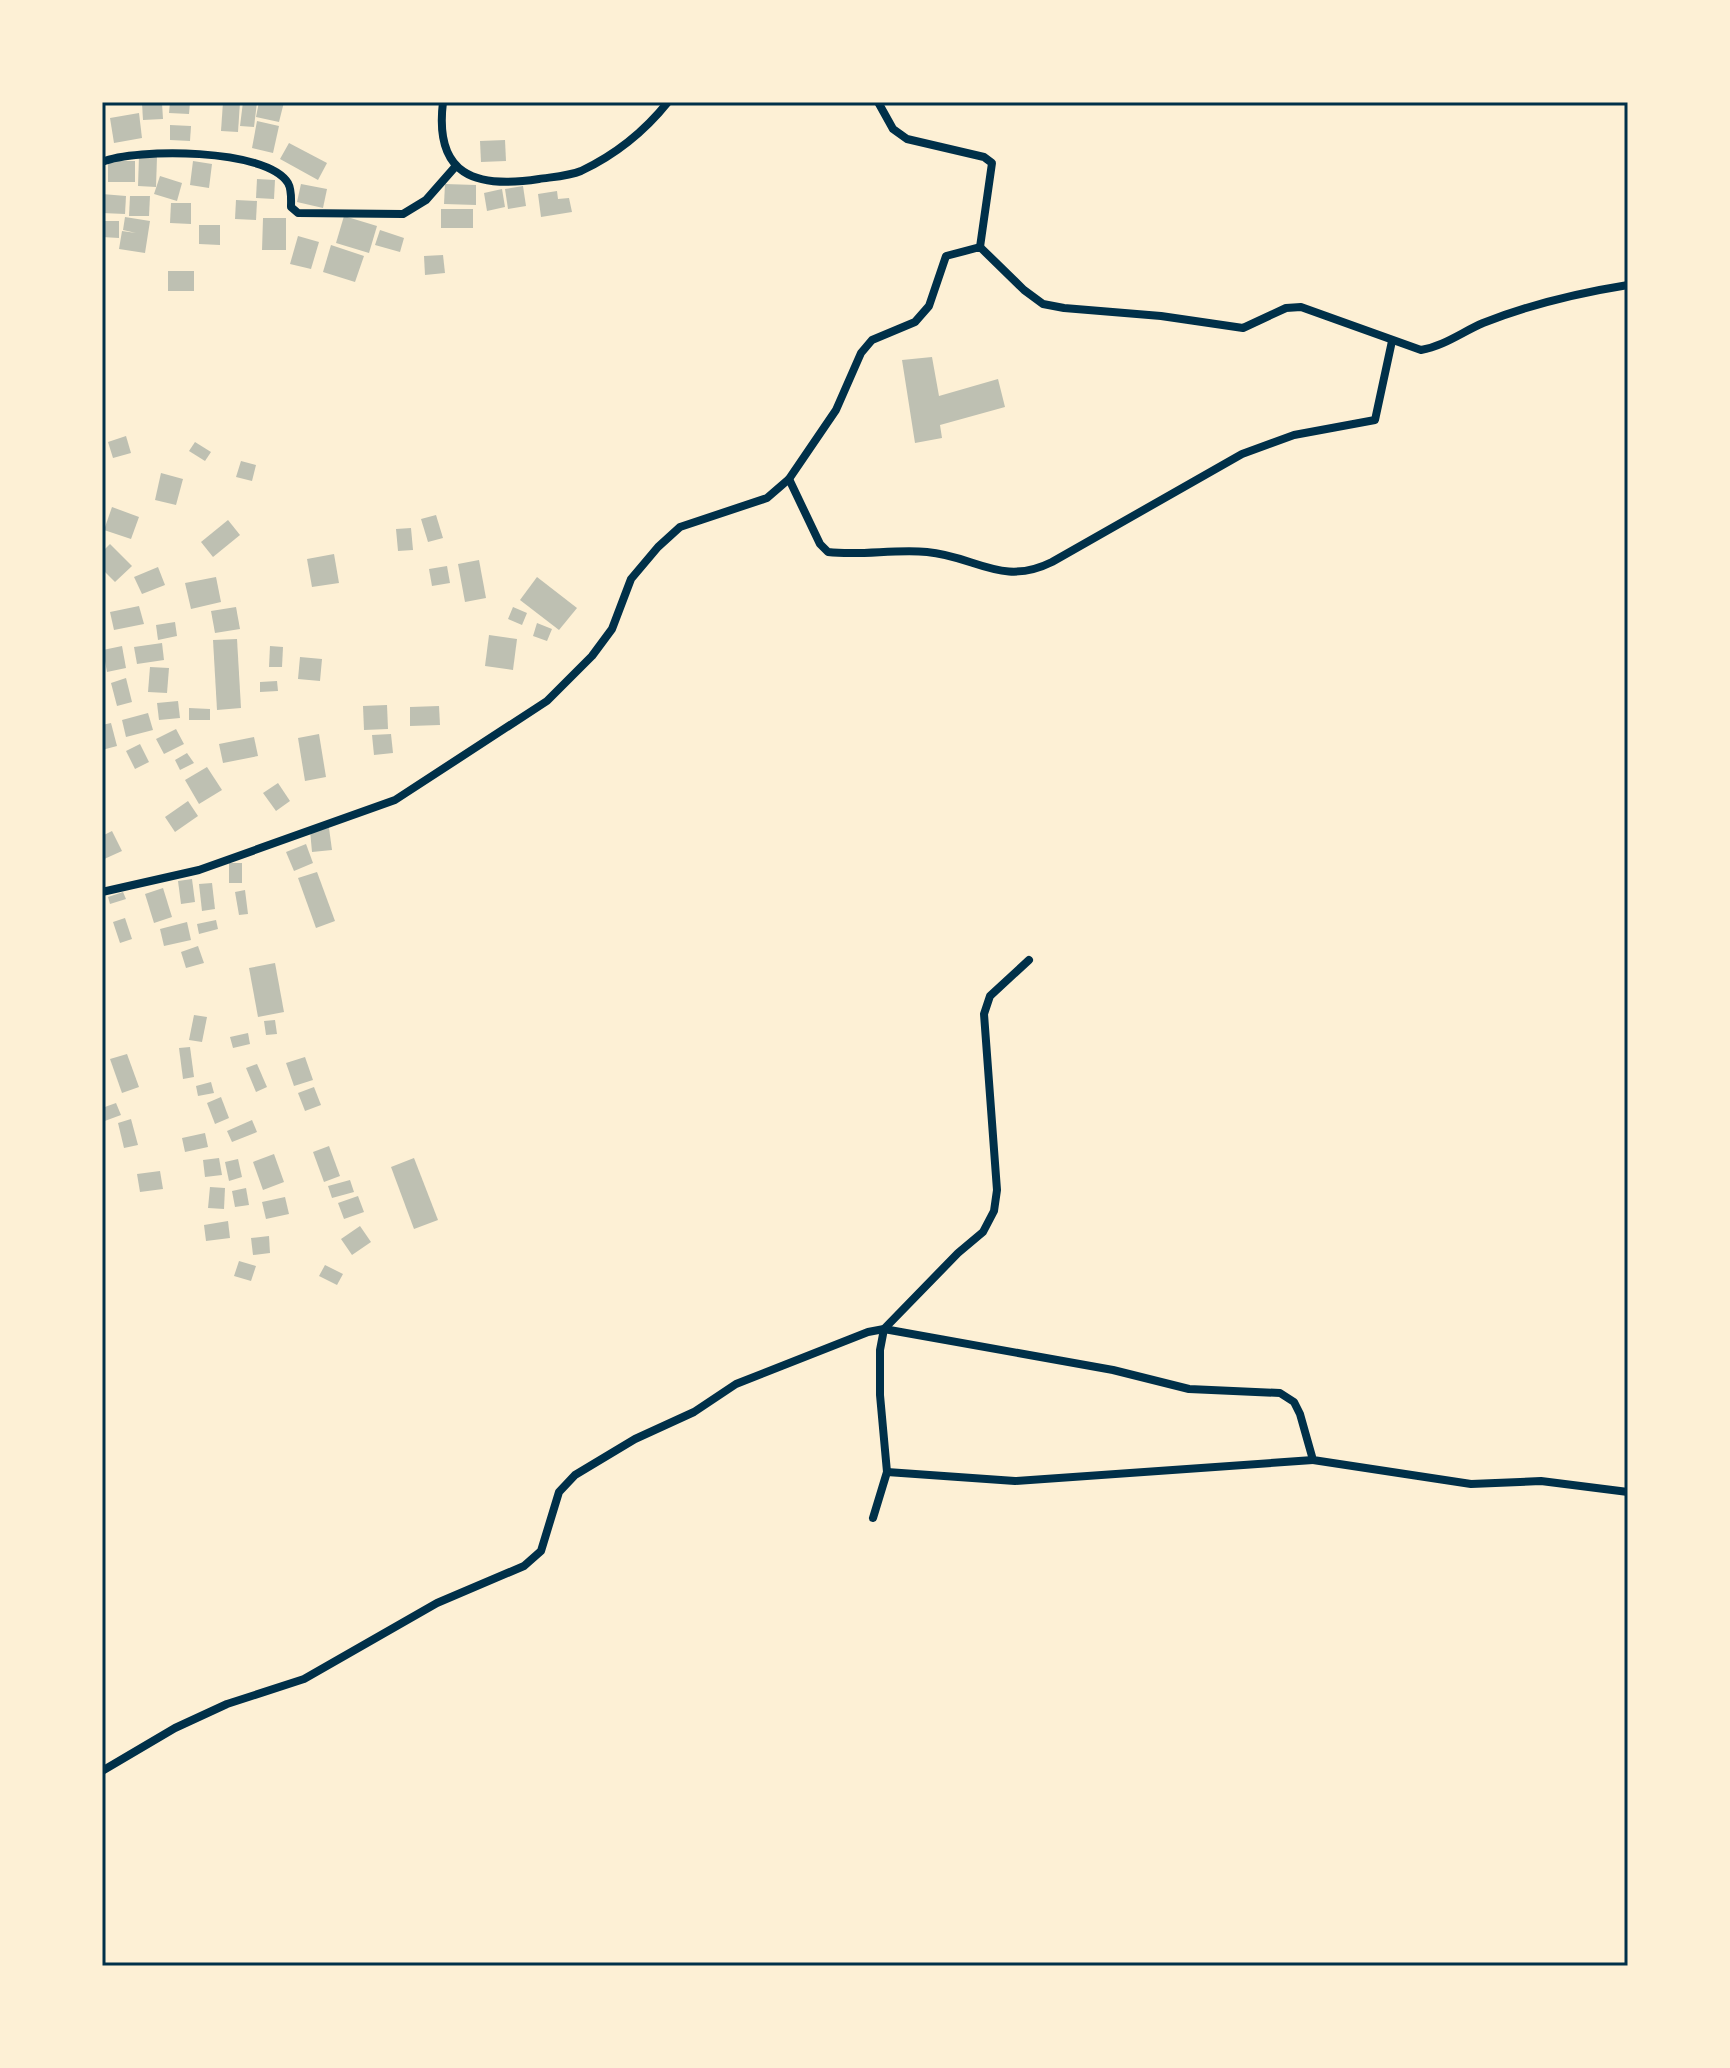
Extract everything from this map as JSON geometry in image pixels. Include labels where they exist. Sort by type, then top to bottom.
[{"type":"street","points":[[443,102],[440,128],[455,167],[471,178],[494,183],[579,172],[644,132],[668,102]]},
{"type":"street","points":[[878,102],[893,129],[907,139],[984,157],[992,163],[980,247]]},
{"type":"street","points":[[102,162],[114,157],[162,153],[247,161],[283,176],[290,185],[291,207],[298,213],[391,216],[426,200],[455,167]]},
{"type":"street","points":[[980,247],[1043,304],[1243,328],[1286,308],[1301,307],[1421,350],[1437,347],[1481,324],[1560,296],[1628,285]]},
{"type":"street","points":[[102,892],[199,870],[395,800],[547,701],[592,656],[612,629],[631,579],[680,527],[767,498],[789,479],[836,410],[861,353],[872,340],[922,317],[929,306],[946,256],[980,247]]},
{"type":"street","points":[[789,479],[828,552],[927,552],[998,571],[1027,571],[1052,562],[1242,454],[1294,435],[1375,420],[1392,341]]},
{"type":"street","points":[[102,1771],[175,1728],[227,1704],[304,1679],[437,1603],[524,1566],[541,1551],[559,1492],[575,1475],[635,1439],[694,1412],[736,1384],[791,1360],[884,1329],[958,1253],[983,1232],[994,1211],[997,1190],[984,1014],[990,996],[1029,960]]},
{"type":"street","points":[[884,1329],[1113,1370],[1189,1389],[1280,1393],[1294,1402],[1300,1414],[1313,1460]]},
{"type":"street","points":[[873,1518],[887,1472],[880,1395],[880,1350],[884,1329]]},
{"type":"street","points":[[887,1472],[1015,1481],[1313,1460],[1471,1484],[1541,1481],[1628,1492]]},
{"type":"building","points":[[170,102],[190,102],[189,114],[169,113]]},
{"type":"building","points":[[223,102],[240,102],[238,132],[221,131]]},
{"type":"building","points":[[243,102],[257,102],[254,127],[240,126]]},
{"type":"building","points":[[259,102],[284,102],[279,122],[256,117]]},
{"type":"building","points":[[142,103],[162,103],[163,119],[143,120]]},
{"type":"building","points":[[139,113],[142,138],[114,143],[110,118]]},
{"type":"building","points":[[257,121],[279,126],[273,153],[252,148]]},
{"type":"building","points":[[170,125],[191,126],[190,141],[170,140]]},
{"type":"building","points":[[505,140],[506,161],[481,162],[480,141]]},
{"type":"building","points":[[289,143],[327,163],[318,180],[280,159]]},
{"type":"building","points":[[139,156],[157,157],[156,187],[138,186]]},
{"type":"building","points":[[108,161],[135,161],[135,182],[108,182]]},
{"type":"building","points":[[193,161],[212,164],[209,188],[190,185]]},
{"type":"building","points":[[160,176],[182,183],[177,201],[154,194]]},
{"type":"building","points":[[257,179],[275,180],[274,199],[256,198]]},
{"type":"building","points":[[301,184],[327,189],[323,208],[297,202]]},
{"type":"building","points":[[445,184],[476,185],[476,205],[444,204]]},
{"type":"building","points":[[523,186],[526,206],[508,209],[505,189]]},
{"type":"building","points":[[502,189],[505,207],[487,211],[484,193]]},
{"type":"building","points":[[557,191],[558,199],[569,198],[572,212],[541,217],[538,194]]},
{"type":"building","points":[[102,194],[126,196],[125,214],[102,213]]},
{"type":"building","points":[[130,196],[150,196],[149,216],[129,216]]},
{"type":"building","points":[[236,200],[257,201],[256,220],[235,219]]},
{"type":"building","points":[[171,203],[191,203],[191,224],[170,223]]},
{"type":"building","points":[[441,209],[473,209],[473,228],[441,228]]},
{"type":"building","points":[[344,216],[377,226],[369,253],[336,243]]},
{"type":"building","points":[[125,217],[150,221],[145,253],[119,249],[122,231],[136,233],[123,230]]},
{"type":"building","points":[[263,218],[286,218],[286,250],[262,250]]},
{"type":"building","points":[[102,221],[119,221],[119,238],[102,237]]},
{"type":"building","points":[[199,225],[220,225],[220,245],[199,244]]},
{"type":"building","points":[[380,230],[404,238],[400,252],[375,245]]},
{"type":"building","points":[[298,236],[319,242],[311,269],[290,264]]},
{"type":"building","points":[[331,245],[364,256],[355,282],[323,272]]},
{"type":"building","points":[[443,255],[445,273],[425,275],[424,256]]},
{"type":"building","points":[[168,271],[194,271],[194,291],[168,291]]},
{"type":"building","points":[[932,357],[939,396],[998,379],[1005,407],[940,425],[942,438],[915,443],[902,360]]},
{"type":"building","points":[[126,436],[131,453],[113,458],[108,442]]},
{"type":"building","points":[[195,442],[211,452],[205,461],[189,451]]},
{"type":"building","points":[[241,461],[256,465],[252,481],[236,477]]},
{"type":"building","points":[[161,473],[183,479],[176,505],[155,500]]},
{"type":"building","points":[[112,507],[139,517],[131,539],[104,530]]},
{"type":"building","points":[[436,515],[443,538],[428,542],[421,519]]},
{"type":"building","points":[[228,520],[240,535],[213,557],[201,542]]},
{"type":"building","points":[[411,528],[413,550],[398,551],[396,529]]},
{"type":"building","points":[[110,544],[132,566],[115,582],[102,569],[102,552]]},
{"type":"building","points":[[334,554],[339,583],[312,587],[307,559]]},
{"type":"building","points":[[479,560],[486,598],[465,602],[458,564]]},
{"type":"building","points":[[447,566],[450,583],[432,586],[429,569]]},
{"type":"building","points":[[158,567],[165,585],[142,594],[134,577]]},
{"type":"building","points":[[216,577],[221,602],[191,609],[185,583]]},
{"type":"building","points":[[537,577],[577,608],[559,630],[520,600]]},
{"type":"building","points":[[139,606],[144,624],[114,630],[110,612]]},
{"type":"building","points":[[236,607],[240,629],[215,633],[211,611]]},
{"type":"building","points":[[513,607],[527,613],[522,625],[508,619]]},
{"type":"building","points":[[175,622],[177,636],[158,640],[156,625]]},
{"type":"building","points":[[537,623],[552,629],[547,641],[533,636]]},
{"type":"building","points":[[489,635],[517,639],[513,670],[485,666]]},
{"type":"building","points":[[237,639],[241,708],[217,710],[213,640]]},
{"type":"building","points":[[162,643],[164,660],[137,664],[134,647]]},
{"type":"building","points":[[122,646],[126,668],[107,672],[103,650]]},
{"type":"building","points":[[270,646],[283,647],[282,667],[269,667]]},
{"type":"building","points":[[300,657],[322,659],[320,681],[298,679]]},
{"type":"building","points":[[150,667],[169,668],[167,693],[148,692]]},
{"type":"building","points":[[126,678],[132,702],[117,706],[111,683]]},
{"type":"building","points":[[277,681],[278,691],[260,692],[260,682]]},
{"type":"building","points":[[178,701],[180,718],[159,720],[157,703]]},
{"type":"building","points":[[387,705],[388,729],[364,730],[363,706]]},
{"type":"building","points":[[439,706],[440,725],[410,726],[410,707]]},
{"type":"building","points":[[189,708],[210,709],[210,720],[189,720]]},
{"type":"building","points":[[148,713],[153,730],[126,737],[122,720]]},
{"type":"building","points":[[111,723],[117,746],[102,750],[102,725]]},
{"type":"building","points":[[176,729],[184,744],[164,754],[156,739]]},
{"type":"building","points":[[319,734],[326,777],[305,781],[298,738]]},
{"type":"building","points":[[391,734],[393,753],[374,755],[372,735]]},
{"type":"building","points":[[254,737],[258,756],[223,763],[219,744]]},
{"type":"building","points":[[140,744],[149,762],[135,769],[126,751]]},
{"type":"building","points":[[187,753],[194,763],[180,770],[175,760]]},
{"type":"building","points":[[207,767],[222,790],[199,804],[185,780]]},
{"type":"building","points":[[278,783],[290,801],[276,811],[263,793]]},
{"type":"building","points":[[188,801],[198,816],[175,832],[165,817]]},
{"type":"building","points":[[329,828],[332,850],[312,852],[310,830]]},
{"type":"building","points":[[112,831],[122,851],[102,860],[102,836]]},
{"type":"building","points":[[306,844],[313,863],[294,871],[286,852]]},
{"type":"building","points":[[229,863],[242,863],[242,883],[229,883]]},
{"type":"building","points":[[317,872],[335,921],[316,928],[298,878]]},
{"type":"building","points":[[192,879],[195,902],[181,904],[178,881]]},
{"type":"building","points":[[212,883],[215,909],[202,911],[199,884]]},
{"type":"building","points":[[163,888],[172,917],[154,923],[145,894]]},
{"type":"building","points":[[245,890],[248,914],[239,915],[235,892]]},
{"type":"building","points":[[123,892],[126,899],[110,904],[108,897]]},
{"type":"building","points":[[125,918],[132,939],[120,943],[113,922]]},
{"type":"building","points":[[216,920],[218,929],[199,934],[197,924]]},
{"type":"building","points":[[187,922],[191,940],[164,946],[160,929]]},
{"type":"building","points":[[198,946],[204,963],[186,968],[181,952]]},
{"type":"building","points":[[275,963],[284,1012],[258,1017],[249,968]]},
{"type":"building","points":[[194,1015],[207,1017],[202,1042],[189,1040]]},
{"type":"building","points":[[275,1020],[277,1034],[266,1035],[264,1021]]},
{"type":"building","points":[[248,1033],[250,1044],[233,1048],[230,1037]]},
{"type":"building","points":[[190,1047],[194,1077],[183,1079],[179,1048]]},
{"type":"building","points":[[127,1054],[139,1087],[122,1093],[110,1059]]},
{"type":"building","points":[[305,1057],[313,1080],[294,1086],[286,1063]]},
{"type":"building","points":[[257,1064],[267,1087],[256,1092],[246,1068]]},
{"type":"building","points":[[211,1082],[214,1093],[198,1096],[196,1086]]},
{"type":"building","points":[[314,1087],[321,1105],[305,1111],[298,1093]]},
{"type":"building","points":[[221,1097],[229,1118],[215,1124],[207,1103]]},
{"type":"building","points":[[116,1103],[121,1115],[102,1122],[102,1108]]},
{"type":"building","points":[[131,1119],[138,1145],[124,1148],[118,1123]]},
{"type":"building","points":[[252,1120],[257,1132],[232,1142],[227,1131]]},
{"type":"building","points":[[205,1133],[208,1147],[185,1152],[182,1138]]},
{"type":"building","points":[[329,1146],[340,1176],[324,1182],[313,1152]]},
{"type":"building","points":[[274,1154],[284,1182],[263,1190],[253,1162]]},
{"type":"building","points":[[219,1158],[222,1175],[205,1177],[203,1160]]},
{"type":"building","points":[[414,1158],[438,1220],[414,1229],[391,1167]]},
{"type":"building","points":[[238,1159],[242,1177],[229,1181],[225,1162]]},
{"type":"building","points":[[160,1171],[163,1189],[140,1192],[137,1174]]},
{"type":"building","points":[[350,1180],[354,1192],[332,1198],[328,1186]]},
{"type":"building","points":[[210,1187],[225,1188],[224,1209],[208,1208]]},
{"type":"building","points":[[246,1188],[249,1205],[235,1207],[232,1191]]},
{"type":"building","points":[[358,1196],[364,1212],[344,1219],[338,1203]]},
{"type":"building","points":[[285,1197],[289,1214],[266,1219],[262,1202]]},
{"type":"building","points":[[228,1221],[230,1238],[206,1241],[204,1225]]},
{"type":"building","points":[[360,1226],[371,1242],[352,1255],[341,1239]]},
{"type":"building","points":[[269,1236],[270,1253],[253,1255],[251,1238]]},
{"type":"building","points":[[239,1261],[256,1266],[251,1281],[234,1276]]},
{"type":"building","points":[[325,1265],[343,1274],[337,1285],[319,1276]]}]
